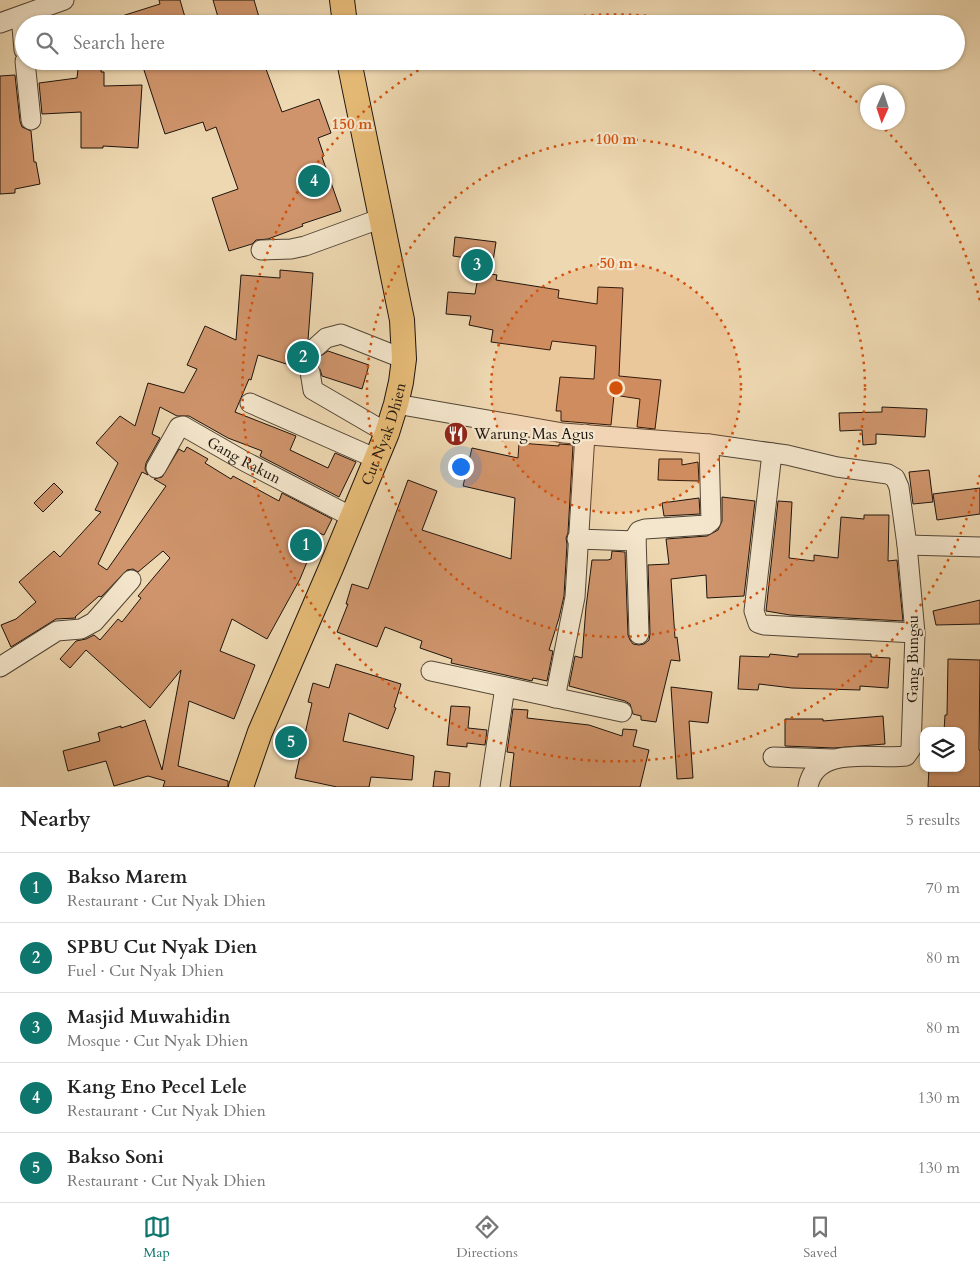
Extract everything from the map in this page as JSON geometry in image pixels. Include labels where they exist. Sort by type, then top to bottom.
[{"type":"main road","points":[[342,0],[344,15]]},
{"type":"main road","name":"Cut Nyak Dhien","points":[[242,787],[270,706],[387,433],[396,404],[404,359],[402,320],[351,70]]},
{"type":"street","points":[[24,15],[64,0]]},
{"type":"street","points":[[0,23],[15,18]]},
{"type":"street","points":[[26,70],[31,120]]},
{"type":"street","points":[[261,250],[291,249],[305,246],[382,218]]},
{"type":"street","points":[[316,347],[326,338],[341,334],[404,359]]},
{"type":"street","points":[[310,372],[313,390],[387,433]]},
{"type":"street","points":[[250,403],[377,459]]},
{"type":"street","points":[[396,404],[563,433],[709,444],[772,453],[754,611],[758,623],[764,625],[915,633]]},
{"type":"street","name":"Gang Rakun","points":[[156,468],[179,427],[183,426],[244,461],[352,517]]},
{"type":"street","points":[[555,698],[575,597],[577,539],[585,434]]},
{"type":"street","points":[[640,634],[636,536],[639,531],[645,529],[710,524],[709,444]]},
{"type":"street","name":"Gang Bungsu","points":[[772,453],[837,467],[878,471],[895,478],[899,487],[907,545],[915,633],[912,738],[909,753],[906,756],[899,757],[850,756],[821,764],[813,771],[808,787]]},
{"type":"street","points":[[577,539],[636,541]]},
{"type":"street","points":[[907,545],[980,547]]},
{"type":"street","points":[[0,667],[57,631],[81,628],[94,622],[131,580]]},
{"type":"street","points":[[431,671],[622,712]]},
{"type":"street","points":[[490,787],[505,687]]},
{"type":"street","points":[[773,757],[837,759]]},
{"type":"building","points":[[159,0],[180,0],[184,15],[125,15],[160,4]]},
{"type":"building","points":[[213,0],[254,0],[258,15],[217,15]]},
{"type":"building","points":[[78,70],[101,70],[101,72],[104,72],[104,86],[142,85],[138,148],[103,146],[103,148],[81,148],[81,112],[42,114],[39,83],[77,78]]},
{"type":"building","points":[[144,70],[266,70],[282,112],[319,99],[331,133],[318,138],[324,156],[322,157],[341,211],[302,224],[303,226],[268,239],[256,240],[252,244],[229,251],[212,198],[238,189],[216,127],[206,131],[203,122],[165,134]]},
{"type":"building","points":[[15,75],[20,121],[22,127],[31,131],[34,162],[36,162],[40,184],[15,189],[15,193],[0,194],[0,76]]},
{"type":"building","points":[[455,237],[496,242],[491,274],[497,275],[496,280],[559,290],[558,298],[597,304],[598,287],[623,288],[619,376],[661,380],[655,429],[637,427],[640,399],[614,395],[611,425],[561,421],[561,411],[556,411],[560,377],[594,379],[596,346],[552,341],[550,350],[491,342],[493,330],[469,325],[471,316],[446,314],[448,292],[475,294],[481,260],[453,256]]},
{"type":"building","points":[[280,270],[313,273],[308,340],[305,344],[305,350],[313,358],[318,358],[328,351],[369,365],[362,389],[322,376],[319,365],[313,361],[303,363],[299,368],[258,355],[251,380],[249,379],[235,412],[296,436],[290,450],[328,468],[335,453],[356,462],[339,497],[260,456],[262,451],[228,438],[189,416],[177,416],[160,407],[152,434],[160,438],[146,463],[145,469],[148,475],[142,472],[98,564],[107,570],[166,486],[154,479],[162,477],[179,449],[184,452],[187,447],[208,459],[205,463],[231,479],[233,476],[279,501],[282,493],[332,519],[324,535],[319,533],[300,579],[267,639],[232,619],[220,651],[255,665],[234,719],[189,701],[178,766],[228,781],[228,787],[163,787],[165,781],[148,776],[114,786],[106,761],[68,771],[63,751],[100,741],[98,733],[145,720],[162,770],[181,670],[150,708],[86,650],[70,668],[60,659],[76,641],[94,635],[100,640],[118,619],[122,622],[141,598],[138,596],[170,558],[163,551],[138,572],[133,569],[127,570],[101,597],[99,596],[76,618],[56,619],[11,647],[1,625],[16,619],[36,602],[19,582],[54,551],[60,557],[101,512],[95,510],[118,463],[96,443],[120,416],[135,426],[148,383],[184,393],[197,369],[187,365],[205,326],[236,340],[241,275],[280,278]]},
{"type":"building","points":[[882,407],[927,409],[925,437],[876,434],[876,444],[863,445],[862,430],[840,431],[839,413],[882,412]]},
{"type":"building","points":[[519,443],[559,446],[559,444],[573,445],[564,596],[549,650],[553,651],[547,681],[533,678],[532,681],[451,663],[452,659],[420,648],[422,641],[385,627],[377,647],[337,632],[348,604],[346,604],[352,584],[368,589],[408,480],[437,491],[422,530],[511,559],[515,498],[463,486],[472,448],[518,458]]},
{"type":"building","points":[[659,459],[682,459],[682,465],[698,462],[699,481],[658,480]]},
{"type":"building","points":[[929,470],[933,502],[913,504],[909,472]]},
{"type":"building","points":[[54,483],[63,492],[43,512],[34,503]]},
{"type":"building","points":[[980,488],[980,514],[937,520],[933,494]]},
{"type":"building","points":[[722,497],[755,501],[744,596],[707,598],[706,575],[671,579],[675,638],[677,637],[680,661],[671,660],[656,722],[641,720],[641,716],[633,714],[630,704],[625,701],[569,686],[575,656],[582,658],[592,560],[611,559],[612,551],[625,552],[628,635],[633,644],[644,644],[649,640],[650,634],[648,565],[669,564],[666,539],[707,536],[718,530],[722,521]]},
{"type":"building","points":[[699,498],[700,514],[664,516],[662,503]]},
{"type":"building","points":[[778,501],[792,502],[789,558],[814,561],[814,555],[838,558],[841,517],[864,519],[864,515],[889,515],[888,561],[897,560],[903,621],[790,615],[766,611]]},
{"type":"building","points":[[980,600],[980,624],[936,625],[933,611]]},
{"type":"building","points":[[770,654],[798,657],[798,654],[871,654],[871,657],[890,658],[888,688],[860,686],[860,690],[792,688],[759,684],[758,690],[738,689],[740,656],[769,657]]},
{"type":"building","points":[[948,659],[980,660],[980,787],[928,787],[929,772],[965,772],[965,727],[944,727],[945,715],[947,715]]},
{"type":"building","points":[[336,664],[401,684],[394,707],[396,708],[388,729],[349,713],[343,741],[414,756],[412,780],[371,777],[369,787],[337,787],[295,778],[312,703],[308,702],[313,683],[329,688]]},
{"type":"building","points":[[671,687],[712,692],[708,723],[689,721],[693,778],[677,779]]},
{"type":"building","points":[[451,706],[470,707],[468,728],[487,730],[485,745],[467,743],[467,747],[447,745]]},
{"type":"building","points":[[513,709],[528,710],[527,718],[589,725],[622,736],[623,729],[637,730],[633,746],[649,750],[640,787],[510,787],[514,753],[507,752]]},
{"type":"building","points":[[883,716],[885,744],[834,748],[785,746],[785,719],[823,719],[823,721]]},
{"type":"building","points":[[435,771],[450,773],[449,787],[433,787]]},
{"type":"tunnel","points":[[310,372],[316,347]]},
{"type":"place","name":"Kang Eno Pecel Lele","points":[[314,181]]},
{"type":"place","name":"Masjid Muwahidin","points":[[477,265]]},
{"type":"place","name":"SPBU Cut Nyak Dien","points":[[303,357]]},
{"type":"place","name":"Warung Mas Agus","points":[[456,434]]},
{"type":"place","name":"Bakso Marem","points":[[306,545]]},
{"type":"place","name":"Bakso Soni","points":[[291,742]]}]
